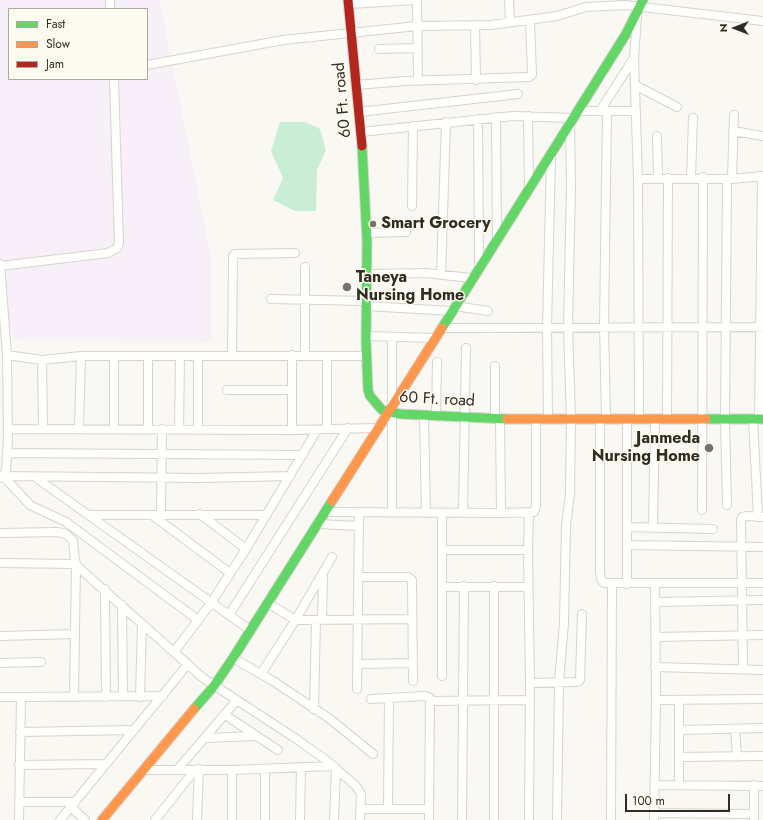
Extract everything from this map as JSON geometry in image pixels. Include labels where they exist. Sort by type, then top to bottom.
[{"type":"street","points":[[348,2],[417,0],[418,81]]},
{"type":"street","points":[[509,0],[510,22]]},
{"type":"street","name":"60 Ft. road","points":[[348,2],[361,132],[367,274],[366,356],[370,396],[377,406],[424,416],[497,419],[758,419]]},
{"type":"street","points":[[148,66],[274,41],[417,26],[475,25],[530,20],[557,16],[586,4],[640,6],[763,21]]},
{"type":"street","points":[[639,419],[638,179],[634,58],[640,6]]},
{"type":"street","points":[[102,820],[214,686],[233,658],[326,512],[377,428],[391,410],[471,278],[497,240],[574,118],[640,6]]},
{"type":"street","points":[[356,85],[532,76],[530,20]]},
{"type":"street","points":[[475,25],[476,80]]},
{"type":"street","points":[[379,49],[418,48]]},
{"type":"street","points":[[634,58],[604,111],[604,326],[601,579],[604,583],[612,584],[763,583]]},
{"type":"street","points":[[1,477],[6,471],[7,454],[8,429],[4,378],[8,356],[3,333],[0,265],[108,253],[117,248],[119,243],[114,80]]},
{"type":"street","points":[[635,85],[677,107]]},
{"type":"street","points":[[359,112],[518,94]]},
{"type":"street","points":[[361,132],[496,117],[528,116],[574,118],[604,111],[636,111]]},
{"type":"street","points":[[727,505],[725,420],[726,326],[729,179],[734,115]]},
{"type":"street","points":[[528,116],[529,189]]},
{"type":"street","points":[[496,117],[497,240]]},
{"type":"street","points":[[557,820],[559,682],[564,622],[566,526],[570,494],[571,419],[568,327],[574,118]]},
{"type":"street","points":[[691,178],[693,118]]},
{"type":"street","points":[[478,119],[479,267]]},
{"type":"street","points":[[441,275],[446,122]]},
{"type":"street","points":[[412,206],[413,126]]},
{"type":"street","points":[[733,131],[763,136]]},
{"type":"street","points":[[657,136],[658,178]]},
{"type":"street","points":[[548,419],[547,328],[551,154]]},
{"type":"street","points":[[638,179],[704,177],[729,179],[763,176],[762,326],[758,419],[761,517],[746,516],[742,517],[741,520],[744,634],[743,669]]},
{"type":"street","points":[[702,510],[704,177]]},
{"type":"street","points":[[667,419],[668,178]]},
{"type":"street","points":[[366,233],[406,232]]},
{"type":"street","points":[[232,356],[233,256],[235,254],[295,253]]},
{"type":"street","points":[[305,267],[305,355]]},
{"type":"street","points":[[367,274],[426,273],[471,278]]},
{"type":"street","points":[[271,299],[305,299],[488,311]]},
{"type":"street","points":[[441,328],[762,326]]},
{"type":"street","points":[[366,336],[435,338]]},
{"type":"street","points":[[392,337],[392,513]]},
{"type":"street","points":[[463,513],[466,348]]},
{"type":"street","points":[[8,356],[42,360],[81,356],[366,356]]},
{"type":"street","points":[[79,429],[81,356]]},
{"type":"street","points":[[114,356],[114,429]]},
{"type":"street","points":[[148,356],[148,429]]},
{"type":"street","points":[[179,429],[180,356]]},
{"type":"street","points":[[198,356],[198,429]]},
{"type":"street","points":[[292,356],[292,430]]},
{"type":"street","points":[[327,356],[327,429]]},
{"type":"street","points":[[42,360],[43,429]]},
{"type":"street","points":[[436,416],[437,362]]},
{"type":"street","points":[[495,366],[501,513]]},
{"type":"street","points":[[227,390],[292,390]]},
{"type":"street","points":[[424,416],[426,513]]},
{"type":"street","points":[[326,512],[534,512],[536,506],[536,419]]},
{"type":"street","points":[[627,584],[628,419]]},
{"type":"street","points":[[653,527],[655,419]]},
{"type":"street","points":[[229,615],[348,428]]},
{"type":"street","points":[[8,429],[318,430],[377,428]]},
{"type":"street","points":[[161,515],[162,429]]},
{"type":"street","points":[[174,652],[211,603],[246,549],[318,430]]},
{"type":"street","points":[[7,454],[303,455]]},
{"type":"street","points":[[1,477],[162,478],[290,476]]},
{"type":"street","points":[[1,477],[30,505],[66,522],[198,620]]},
{"type":"street","points":[[36,477],[250,630]]},
{"type":"street","points":[[357,689],[359,619],[359,512]]},
{"type":"street","points":[[442,513],[442,676]]},
{"type":"street","points":[[529,513],[529,820]]},
{"type":"street","points":[[200,514],[246,549]]},
{"type":"street","points":[[89,515],[266,514]]},
{"type":"street","points":[[152,515],[230,573]]},
{"type":"street","points":[[318,524],[359,526]]},
{"type":"street","points":[[627,527],[713,529]]},
{"type":"street","points":[[0,533],[64,533],[73,541],[76,564],[74,696]]},
{"type":"street","points":[[627,545],[763,547]]},
{"type":"street","points":[[442,550],[528,550]]},
{"type":"street","points":[[261,674],[323,575],[332,557]]},
{"type":"street","points":[[0,563],[76,564],[142,624],[214,686],[295,738],[335,768],[359,789],[361,797],[360,820]]},
{"type":"street","points":[[314,709],[323,575]]},
{"type":"street","points":[[358,577],[410,578],[412,582],[413,681]]},
{"type":"street","points":[[611,820],[612,584]]},
{"type":"street","points":[[655,584],[656,700],[654,816],[754,817],[754,785]]},
{"type":"street","points":[[462,820],[464,586]]},
{"type":"street","points":[[494,586],[496,700],[494,820]]},
{"type":"street","points":[[442,587],[528,587]]},
{"type":"street","points":[[105,589],[106,697]]},
{"type":"street","points":[[655,602],[763,600]]},
{"type":"street","points":[[268,603],[296,619],[412,619]]},
{"type":"street","points":[[122,605],[123,696]]},
{"type":"street","points":[[530,683],[580,680],[582,614]]},
{"type":"street","points":[[140,697],[142,624]]},
{"type":"street","points":[[0,636],[74,634]]},
{"type":"street","points":[[656,637],[744,634],[763,635]]},
{"type":"street","points":[[233,658],[261,674],[314,709],[373,754]]},
{"type":"street","points":[[0,662],[41,662]]},
{"type":"street","points":[[357,664],[412,663]]},
{"type":"street","points":[[60,820],[188,664]]},
{"type":"street","points":[[655,667],[763,670]]},
{"type":"street","points":[[0,697],[163,696]]},
{"type":"street","points":[[371,699],[424,696],[428,697],[430,701],[429,820]]},
{"type":"street","points":[[19,820],[19,765],[22,697]]},
{"type":"street","points":[[389,698],[387,802],[390,809]]},
{"type":"street","points":[[656,700],[763,699]]},
{"type":"street","points":[[177,770],[238,700]]},
{"type":"street","points":[[430,701],[530,700]]},
{"type":"street","points":[[679,700],[679,785]]},
{"type":"street","points":[[224,715],[278,750]]},
{"type":"street","points":[[679,730],[763,728]]},
{"type":"street","points":[[736,729],[737,757]]},
{"type":"street","points":[[20,732],[134,730]]},
{"type":"street","points":[[205,738],[256,736]]},
{"type":"street","points":[[679,757],[763,756]]},
{"type":"street","points":[[19,765],[105,764]]},
{"type":"street","points":[[265,768],[265,820]]},
{"type":"street","points":[[300,820],[301,768]]},
{"type":"street","points":[[144,770],[335,768]]},
{"type":"street","points":[[334,820],[335,768]]},
{"type":"street","points":[[155,820],[197,770]]},
{"type":"street","points":[[197,770],[198,820]]},
{"type":"street","points":[[232,770],[232,820]]},
{"type":"street","points":[[655,785],[763,786]]},
{"type":"street","points":[[19,802],[73,804]]},
{"type":"street","points":[[73,804],[85,820]]},
{"type":"street","points":[[361,809],[429,808]]},
{"type":"street","points":[[163,810],[163,820]]},
{"type":"shaded area","points":[[0,0],[160,0],[211,256],[211,341],[12,340],[11,326],[0,327]]},
{"type":"green space","points":[[280,122],[305,122],[320,129],[326,150],[317,170],[316,211],[295,211],[273,200],[283,178],[271,151]]},
{"type":"traffic: fast","points":[[442,328],[626,34],[643,0]]},
{"type":"traffic: fast","points":[[362,146],[367,241],[366,342],[368,390],[370,396],[382,410],[400,414],[507,419]]},
{"type":"traffic: fast","points":[[706,419],[763,419]]},
{"type":"traffic: fast","points":[[194,709],[214,686],[233,658],[332,501]]},
{"type":"traffic: slow","points":[[332,501],[442,328]]},
{"type":"traffic: slow","points":[[507,419],[706,419]]},
{"type":"traffic: slow","points":[[102,820],[194,709]]},
{"type":"traffic: jam","points":[[348,0],[362,146]]},
{"type":"place","name":"Smart Grocery","points":[[373,224]]},
{"type":"place","name":"Taneya Nursing Home","points":[[347,287]]},
{"type":"place","name":"Janmeda Nursing Home","points":[[709,448]]}]
